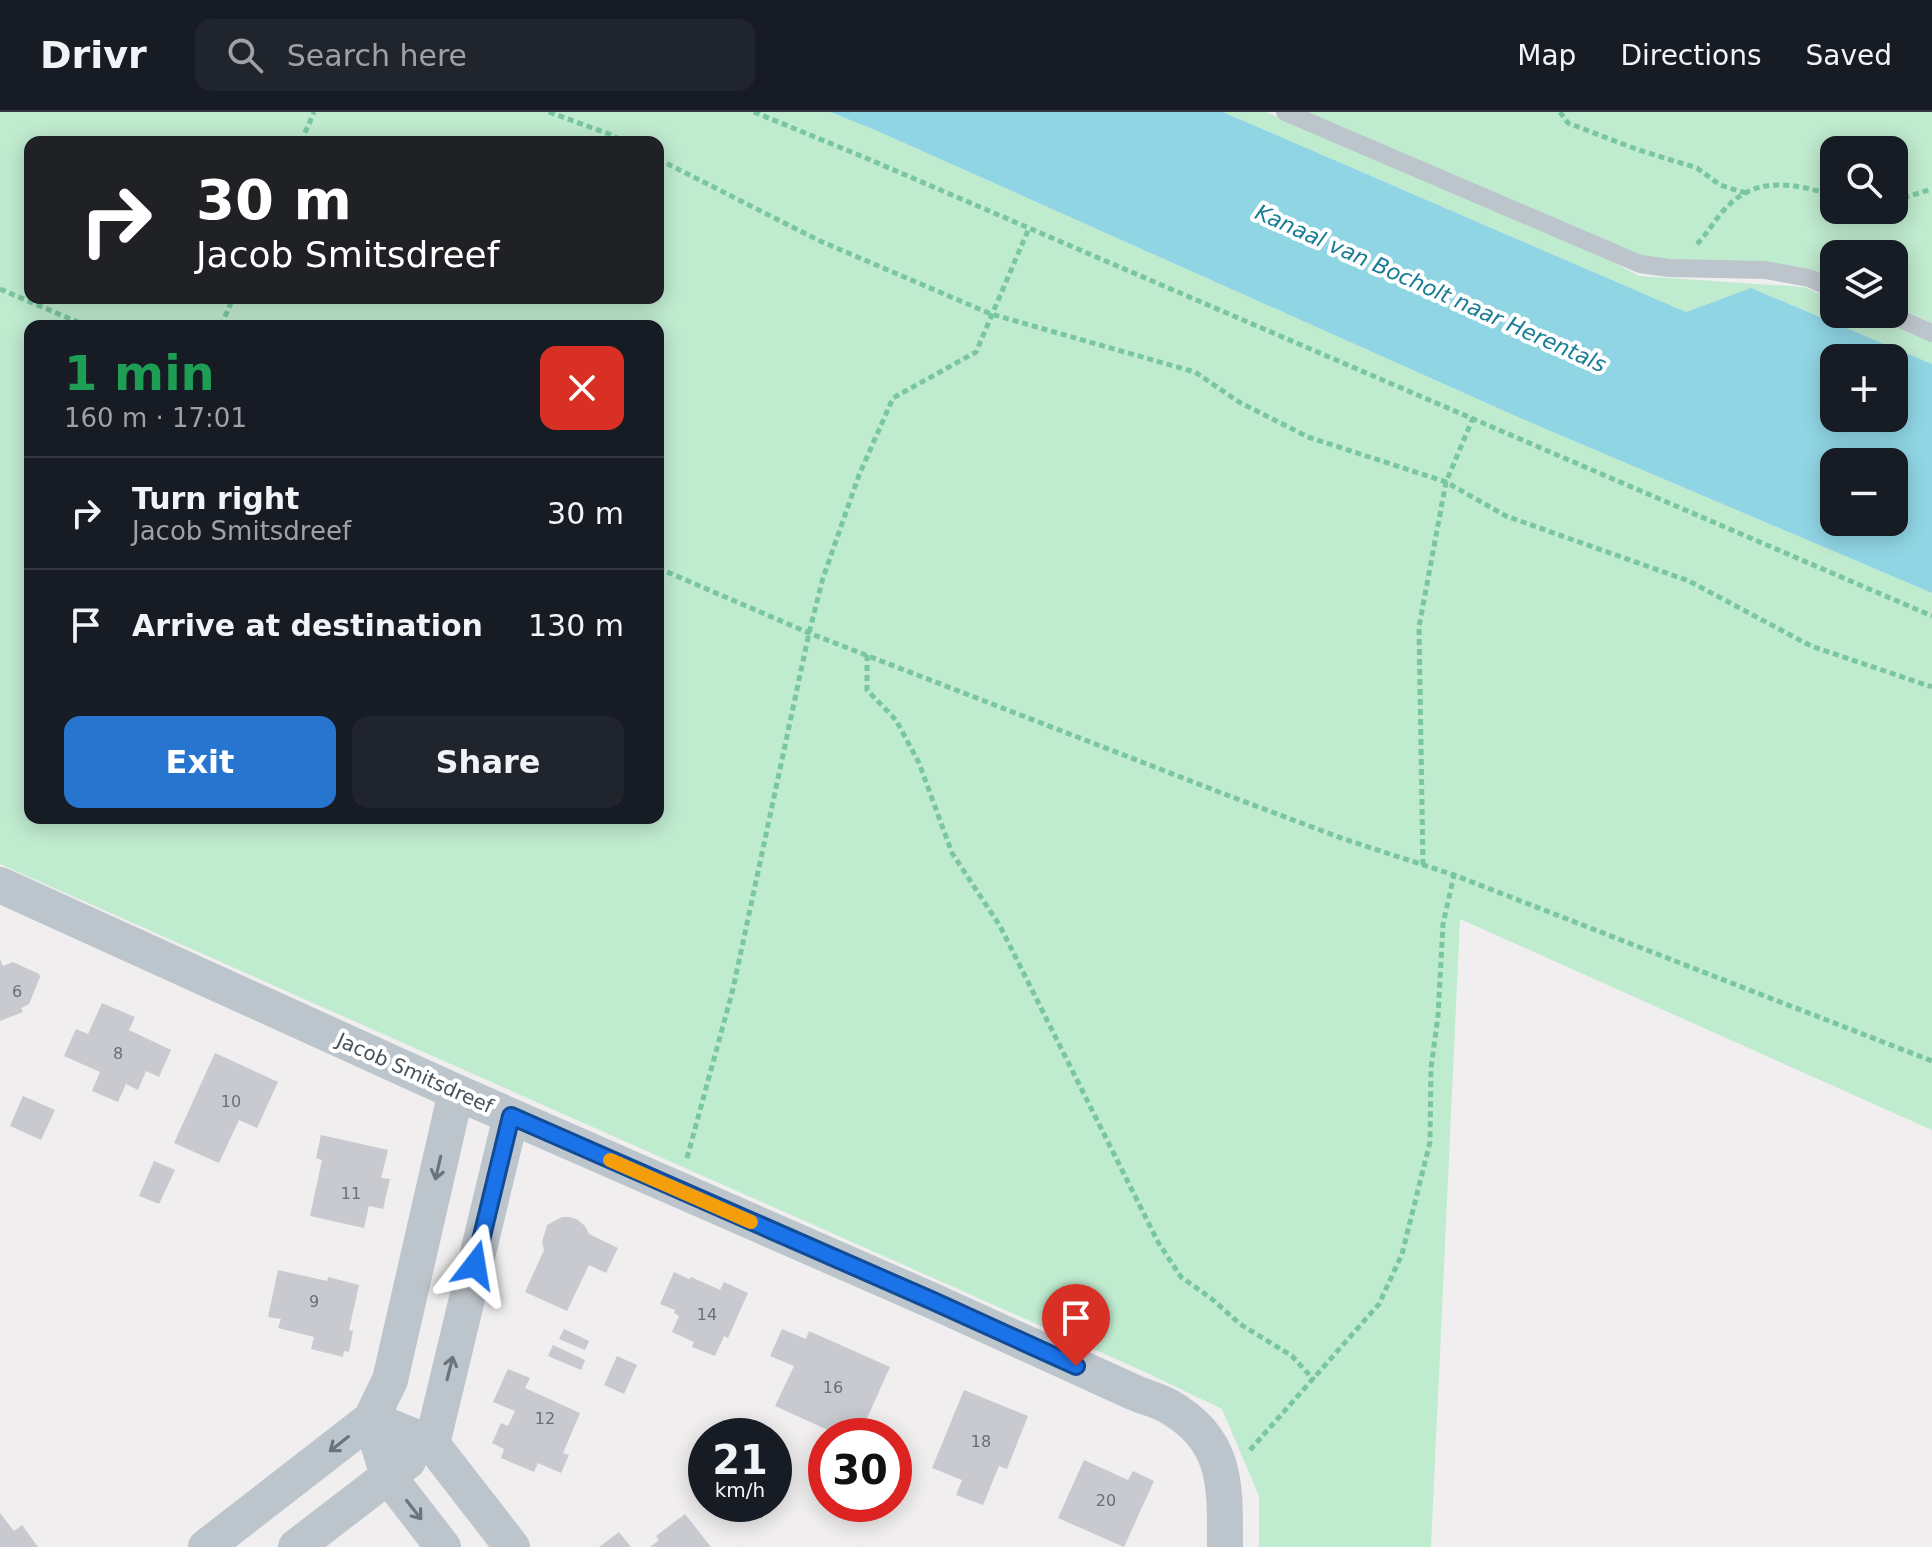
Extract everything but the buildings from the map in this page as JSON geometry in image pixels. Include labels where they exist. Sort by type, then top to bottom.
[{"type":"street","name":"Jacob Smitsdreef","points":[[0,885],[456,1092],[1167,1405],[1204,1434],[1214,1451],[1223,1485]]},
{"type":"street","points":[[206,1547],[371,1419],[390,1380],[456,1092]]},
{"type":"street","points":[[296,1547],[432,1444],[511,1116]]},
{"type":"street","points":[[371,1419],[432,1444],[512,1547]]},
{"type":"street","points":[[371,1419],[388,1476],[443,1547]]},
{"type":"street","points":[[1223,1485],[1225,1547]]},
{"type":"lane","points":[[1285,112],[1640,264],[1669,268],[1765,270],[1820,283]]},
{"type":"lane","points":[[1908,322],[1932,333]]},
{"type":"path","points":[[304,136],[314,112]]},
{"type":"path","points":[[549,112],[613,136]]},
{"type":"path","points":[[754,112],[1932,616]]},
{"type":"path","points":[[1560,112],[1568,123],[1697,168],[1720,185],[1746,193]]},
{"type":"path","points":[[664,162],[820,241],[991,314],[1195,372],[1239,402],[1308,437],[1446,482],[1506,516],[1689,581],[1811,646],[1932,687]]},
{"type":"path","points":[[1669,268],[1700,242],[1726,208],[1746,193],[1778,183],[1820,191]]},
{"type":"path","points":[[1908,197],[1932,189]]},
{"type":"path","points":[[679,1190],[733,989],[809,633],[823,578],[859,475],[893,398],[976,352],[1029,228]]},
{"type":"path","points":[[0,289],[24,299]]},
{"type":"path","points":[[35,304],[73,320]]},
{"type":"path","points":[[1423,865],[1419,627],[1446,482],[1473,418]]},
{"type":"path","points":[[664,571],[809,633],[1302,823],[1454,875],[1932,1061]]},
{"type":"path","points":[[867,655],[867,690],[896,720],[919,763],[952,853],[1000,926],[1158,1242],[1181,1277],[1240,1324],[1292,1356],[1314,1380]]},
{"type":"path","points":[[1223,1485],[1379,1304],[1402,1254],[1430,1142],[1431,1068],[1438,1016],[1443,924],[1454,875]]},
{"type":"green space","points":[[0,112],[830,112],[1520,418],[1932,593],[1932,1130],[1460,919],[1431,1547],[1259,1547],[1259,1496],[1222,1409],[1145,1372],[0,864]]},
{"type":"green space","points":[[1223,112],[1266,112],[1586,248],[1639,276],[1804,287],[1820,294],[1820,317],[1751,288],[1686,312]]},
{"type":"green space","points":[[1304,112],[1932,112],[1932,323],[1908,312],[1908,240],[1820,240],[1820,274],[1787,266],[1663,261],[1634,255]]},
{"type":"green space","points":[[1846,328],[1899,328],[1932,342],[1932,364],[1908,354],[1908,344],[1884,344]]},
{"type":"water","name":"Kanaal van Bocholt naar Herentals","points":[[830,112],[1223,112],[1686,312],[1751,288],[1820,317],[1820,328],[1846,328],[1884,344],[1820,344],[1820,432],[1908,432],[1908,354],[1932,364],[1932,593],[1520,418]]},
{"type":"slow traffic","points":[[610,1160],[751,1222]]},
{"type":"route","points":[[475,1265],[511,1116],[1076,1366]]}]
